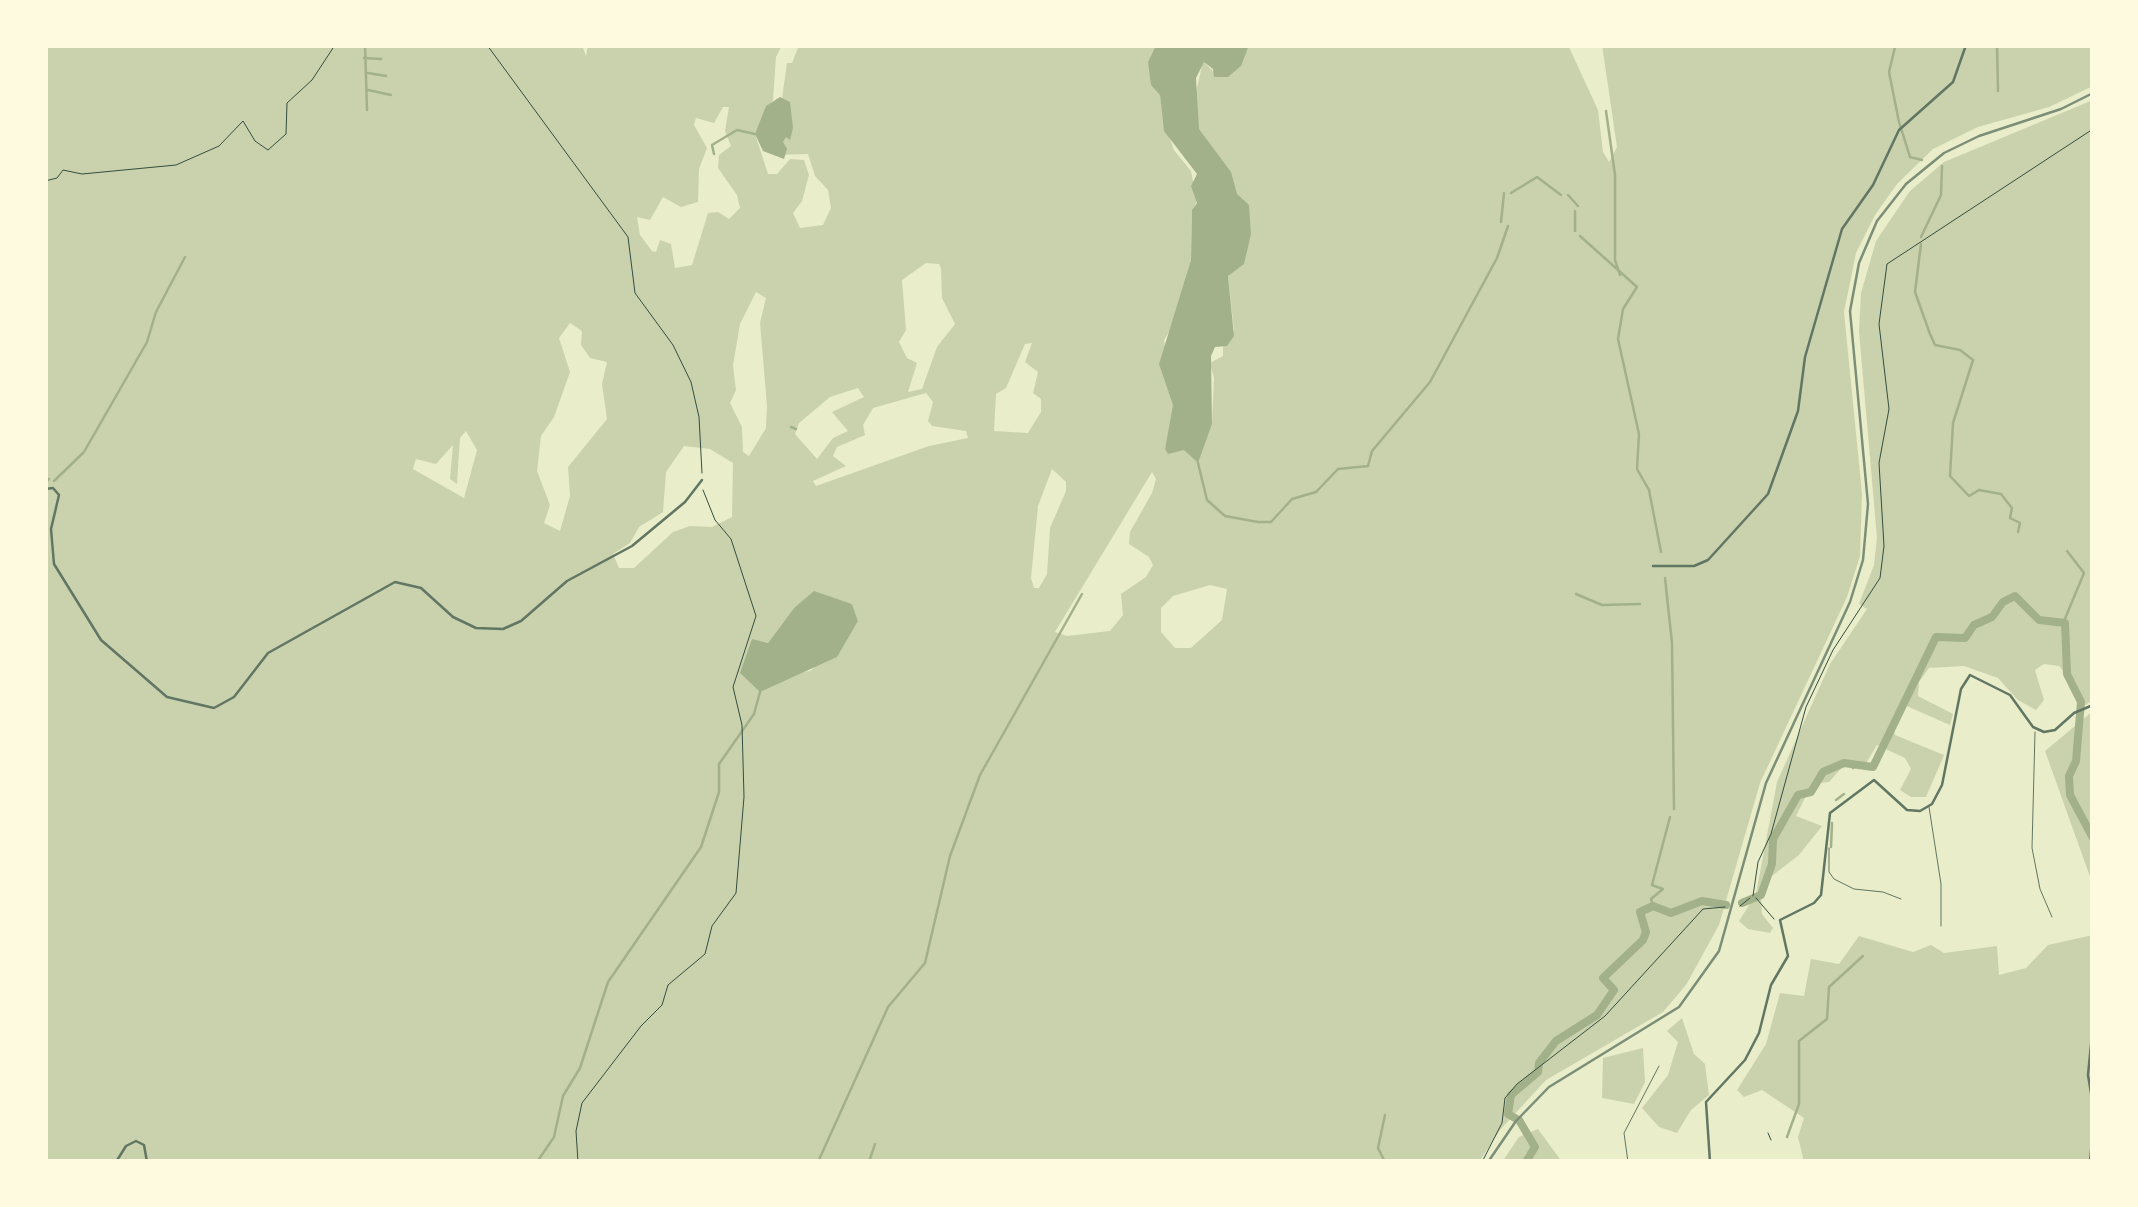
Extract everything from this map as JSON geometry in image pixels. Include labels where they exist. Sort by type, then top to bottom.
[{"type":"street","points":[[1654,566],[1694,566],[1708,560],[1768,494],[1798,410],[1805,358],[1842,229],[1872,185],[1899,130],[1953,82],[1966,45]]},
{"type":"street","points":[[45,489],[53,488],[59,494],[51,529],[54,564],[101,640],[168,697],[214,708],[234,697],[268,652],[395,582],[410,583],[452,616],[476,628],[503,629],[521,621],[567,582],[632,546],[685,502],[702,480]]},
{"type":"street","points":[[1710,1162],[1706,1102],[1745,1060],[1762,1028],[1770,984],[1788,958],[1778,926],[1786,914],[1819,898],[1830,813],[1869,781],[1885,786],[1906,810],[1917,812],[1929,807],[1940,791],[1966,678],[1977,676],[2005,692],[2036,730],[2053,732],[2076,712],[2093,705]]},
{"type":"street","points":[[2093,1024],[2088,1075],[2093,1104]]},
{"type":"street","points":[[2090,1162],[2093,1129]]},
{"type":"street","points":[[116,1162],[126,1146],[136,1142],[144,1145],[147,1162]]},
{"type":"lane","points":[[2036,730],[2030,785],[2032,848],[2040,889],[2052,917]]},
{"type":"lane","points":[[1929,807],[1941,884],[1942,926]]},
{"type":"lane","points":[[1827,846],[1832,877],[1854,889],[1884,892],[1901,899]]},
{"type":"lane","points":[[1628,1162],[1624,1133],[1659,1066]]},
{"type":"path","points":[[45,181],[57,178],[63,170],[82,174],[155,170],[219,146],[243,121],[261,147],[268,150],[286,134],[288,103],[312,80],[335,45]]},
{"type":"path","points":[[488,45],[628,237],[635,293],[682,360],[693,389],[699,417],[702,480],[715,520],[731,539],[756,616],[734,688],[742,725],[744,824],[732,900],[712,926],[705,954],[668,985],[662,1005],[582,1103],[576,1130],[578,1162]]},
{"type":"path","points":[[1778,926],[1756,898],[1756,866],[1771,834],[1806,707],[1830,654],[1880,578],[1884,546],[1879,463],[1889,410],[1879,324],[1887,264],[2093,129]]},
{"type":"path","points":[[1740,906],[1756,898]]},
{"type":"path","points":[[1482,1162],[1502,1123],[1506,1098],[1517,1084],[1605,1016],[1703,910],[1725,907]]},
{"type":"path","points":[[1768,1133],[1772,1140]]},
{"type":"shaded area","points":[[45,45],[582,45],[586,56],[588,45],[782,45],[776,57],[773,100],[755,134],[768,174],[777,174],[790,159],[804,160],[809,175],[802,201],[793,213],[800,228],[823,225],[831,208],[828,190],[815,176],[808,154],[774,155],[787,63],[792,63],[799,45],[1156,45],[1148,62],[1160,94],[1163,119],[1174,150],[1191,171],[1197,201],[1192,211],[1191,260],[1176,320],[1164,340],[1174,405],[1165,449],[1185,450],[1197,462],[1212,424],[1214,378],[1210,363],[1223,356],[1223,347],[1234,330],[1228,276],[1236,195],[1228,169],[1201,139],[1193,106],[1203,61],[1214,72],[1246,45],[1568,45],[1598,110],[1603,152],[1609,162],[1617,147],[1602,45],[2093,45],[2093,86],[2049,107],[1978,127],[1933,149],[1897,184],[1875,215],[1856,253],[1844,312],[1862,494],[1860,556],[1847,597],[1760,783],[1719,925],[1686,985],[1663,1012],[1546,1080],[1500,1130],[1479,1162],[45,1162]],"holes":[[[723,107],[729,107],[725,131],[731,146],[719,155],[718,168],[737,195],[740,208],[729,219],[718,212],[708,213],[692,265],[675,268],[671,244],[660,240],[656,252],[652,251],[640,235],[637,217],[650,220],[663,197],[681,207],[698,202],[699,169],[707,148],[694,125],[696,118],[714,123]],[[926,263],[939,264],[942,298],[955,324],[937,347],[922,389],[908,392],[917,363],[907,358],[899,342],[906,330],[902,280]],[[756,292],[766,298],[760,323],[767,406],[766,428],[749,456],[743,452],[742,427],[730,403],[736,390],[733,365],[740,324]],[[570,323],[582,331],[581,345],[590,358],[607,362],[602,384],[607,419],[568,467],[570,496],[560,531],[544,523],[550,505],[537,471],[541,436],[554,417],[570,372],[559,338]],[[1032,343],[1025,362],[1038,372],[1033,393],[1041,399],[1041,412],[1028,433],[994,431],[996,394],[1006,388],[1025,344]],[[858,388],[864,397],[832,412],[848,431],[833,438],[817,459],[795,434],[799,423],[830,397]],[[926,393],[933,402],[928,421],[932,426],[966,431],[968,438],[929,446],[816,486],[813,481],[846,466],[833,456],[837,447],[865,435],[863,425],[873,408]],[[466,431],[477,450],[464,498],[413,469],[416,459],[436,464],[453,445],[450,479],[457,484],[460,438]],[[684,446],[710,449],[733,463],[732,517],[712,527],[690,526],[673,532],[634,568],[619,568],[613,554],[630,543],[639,527],[663,512],[666,472]],[[1052,469],[1066,482],[1066,491],[1050,528],[1047,574],[1039,588],[1034,588],[1031,578],[1038,506]],[[1152,472],[1156,479],[1152,493],[1130,532],[1129,544],[1149,557],[1153,565],[1146,577],[1121,594],[1123,615],[1110,631],[1067,636],[1055,632]],[[1210,585],[1227,589],[1222,620],[1191,648],[1175,648],[1161,632],[1161,608],[1173,596]],[[814,592],[852,604],[858,621],[844,643],[810,671],[793,674],[760,692],[752,640],[768,643],[794,608]]]},
{"type":"shaded area","points":[[1156,45],[1249,45],[1241,66],[1228,77],[1214,77],[1213,69],[1204,62],[1196,78],[1199,129],[1231,172],[1237,194],[1249,205],[1251,234],[1244,264],[1228,276],[1234,336],[1227,346],[1215,347],[1211,356],[1212,424],[1198,463],[1184,450],[1168,454],[1165,449],[1173,405],[1159,364],[1191,260],[1192,210],[1197,203],[1191,186],[1197,174],[1164,131],[1160,95],[1151,85],[1148,62]]},
{"type":"shaded area","points":[[780,97],[790,102],[793,128],[790,140],[786,137],[783,142],[787,149],[784,159],[763,151],[755,134],[766,106]]},
{"type":"shaded area","points":[[2093,100],[2093,700],[2084,706],[2076,700],[2074,684],[2059,666],[2044,664],[2035,670],[2044,700],[2036,710],[2018,700],[1998,678],[1964,666],[1929,668],[1919,682],[1918,696],[1953,714],[1950,725],[1902,704],[1893,728],[1895,735],[1944,755],[1926,797],[1911,797],[1900,790],[1911,769],[1905,758],[1877,745],[1865,765],[1847,762],[1829,782],[1812,784],[1796,816],[1822,826],[1799,855],[1768,879],[1761,898],[1762,914],[1773,928],[1770,933],[1748,929],[1739,921],[1756,894],[1777,782],[1830,664],[1867,609],[1859,604],[1874,565],[1877,538],[1859,331],[1861,293],[1876,241],[1910,191],[1944,162]]},
{"type":"shaded area","points":[[814,591],[852,604],[858,621],[837,657],[760,692],[740,673],[752,639],[768,643],[794,608]]},
{"type":"shaded area","points":[[2093,711],[2093,885],[2045,751]]},
{"type":"shaded area","points":[[2093,935],[2093,1162],[1804,1162],[1798,1137],[1804,1118],[1762,1090],[1744,1097],[1737,1090],[1766,1044],[1780,993],[1804,996],[1811,959],[1839,964],[1859,936],[1913,952],[1931,945],[1944,953],[1997,946],[1999,975],[2026,968],[2048,945]]},
{"type":"shaded area","points":[[1682,1018],[1694,1054],[1705,1064],[1709,1095],[1691,1110],[1677,1133],[1659,1127],[1642,1108],[1668,1075],[1678,1042],[1667,1031]]},
{"type":"shaded area","points":[[1643,1048],[1645,1082],[1634,1104],[1602,1098],[1603,1058]]},
{"type":"shaded area","points":[[1538,1129],[1562,1162],[1502,1162],[1519,1137]]},
{"type":"waterway","points":[[365,45],[367,110]]},
{"type":"waterway","points":[[1997,45],[1998,91]]},
{"type":"waterway","points":[[1895,47],[1889,72],[1899,122],[1910,157],[1922,160]]},
{"type":"waterway","points":[[364,58],[381,59]]},
{"type":"waterway","points":[[368,73],[386,76]]},
{"type":"waterway","points":[[368,90],[391,95]]},
{"type":"waterway","points":[[1606,111],[1615,175],[1615,260],[1620,275]]},
{"type":"waterway","points":[[714,154],[712,145],[737,130],[755,134]]},
{"type":"waterway","points":[[1921,237],[1941,195],[1942,166]]},
{"type":"waterway","points":[[1511,193],[1537,177],[1561,195]]},
{"type":"waterway","points":[[1501,222],[1504,193]]},
{"type":"waterway","points":[[1568,195],[1578,206]]},
{"type":"waterway","points":[[1575,211],[1575,231]]},
{"type":"waterway","points":[[1198,463],[1207,500],[1225,516],[1258,522],[1271,522],[1292,499],[1316,492],[1338,469],[1368,466],[1372,451],[1430,382],[1497,258],[1508,226]]},
{"type":"waterway","points":[[1580,236],[1637,287],[1623,309],[1618,339],[1639,434],[1637,469],[1649,490],[1661,552]]},
{"type":"waterway","points":[[1921,244],[1915,292],[1930,334],[1935,345],[1960,350],[1973,360],[1953,423],[1950,476],[1969,496],[1979,490],[2001,494],[2012,508],[2010,518],[2020,523],[2018,532]]},
{"type":"waterway","points":[[54,481],[84,452],[147,342],[156,312],[185,257]]},
{"type":"waterway","points":[[791,427],[796,429]]},
{"type":"waterway","points":[[45,483],[49,479]]},
{"type":"waterway","points":[[2064,621],[2084,573],[2067,551]]},
{"type":"waterway","points":[[1665,578],[1672,643],[1674,809]]},
{"type":"waterway","points":[[818,1162],[888,1007],[925,963],[950,856],[980,775],[1082,594]]},
{"type":"waterway","points":[[1576,594],[1602,605],[1640,604]]},
{"type":"waterway","points":[[1742,903],[1761,895],[1772,864],[1773,839],[1798,795],[1811,792],[1823,772],[1844,763],[1873,767],[1936,637],[1965,638],[1974,625],[1992,617],[2003,602],[2015,596],[2039,620],[2065,623],[2067,674],[2081,702],[2076,761],[2069,776],[2070,795],[2093,838]]},
{"type":"waterway","points":[[537,1162],[554,1137],[563,1096],[580,1068],[608,982],[701,847],[719,792],[719,764],[754,714],[760,692]]},
{"type":"waterway","points":[[1853,768],[1857,763]]},
{"type":"waterway","points":[[1836,800],[1844,794]]},
{"type":"waterway","points":[[1653,906],[1651,899],[1663,889],[1652,885],[1670,817]]},
{"type":"waterway","points":[[1831,847],[1832,823]]},
{"type":"waterway","points":[[1515,1118],[1508,1114],[1511,1095],[1538,1072],[1539,1063],[1556,1041],[1597,1015],[1614,990],[1603,978],[1643,940],[1646,932],[1640,912],[1653,906],[1671,913],[1702,901],[1726,905]]},
{"type":"waterway","points":[[1787,1137],[1799,1104],[1799,1041],[1827,1019],[1829,987],[1863,956]]},
{"type":"waterway","points":[[2091,1081],[2093,1077]]},
{"type":"waterway","points":[[1385,1115],[1378,1148],[1385,1162]]},
{"type":"waterway","points":[[1519,1120],[1535,1147],[1526,1162]]},
{"type":"waterway","points":[[869,1162],[875,1144]]},
{"type":"railway","points":[[1488,1162],[1516,1121],[1549,1087],[1679,1007],[1719,951],[1766,783],[1850,602],[1863,560],[1868,504],[1850,311],[1859,263],[1877,221],[1906,184],[1944,153],[2093,93]]}]
